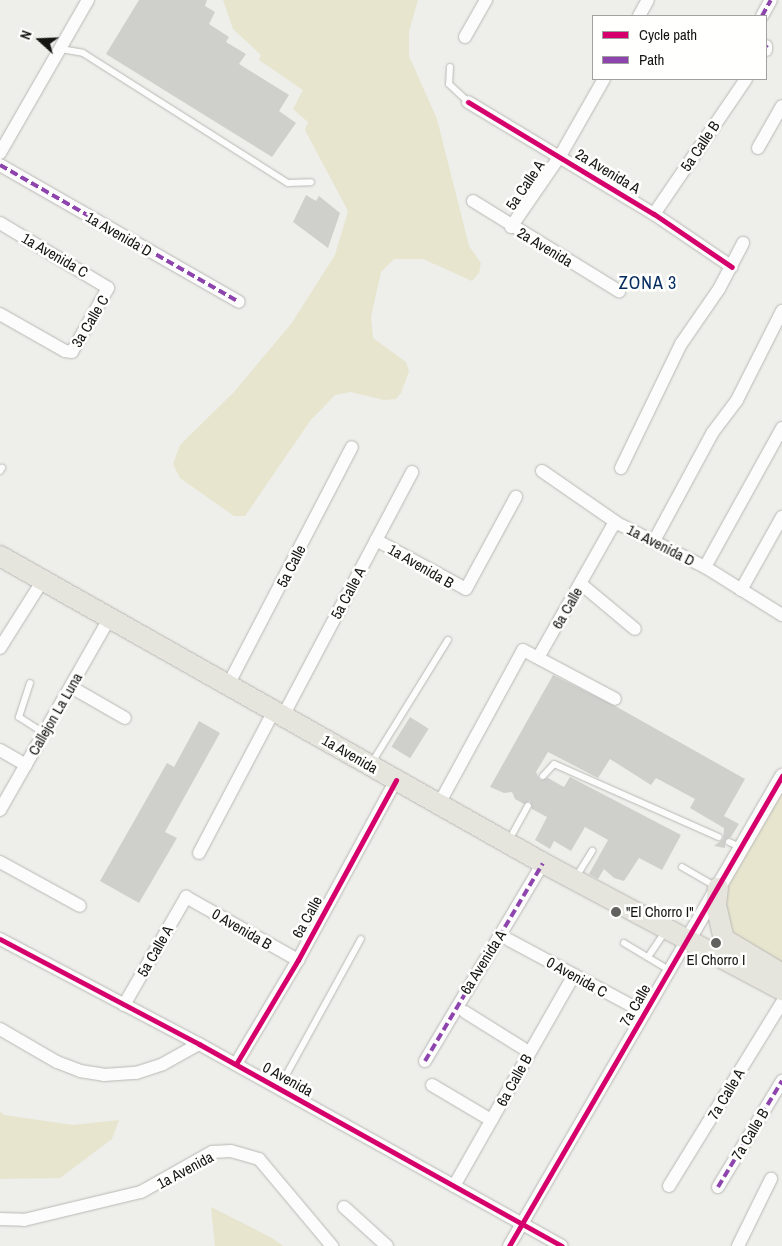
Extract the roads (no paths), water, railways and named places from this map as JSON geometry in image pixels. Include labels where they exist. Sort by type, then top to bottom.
[{"type":"main road","name":"1a Avenida","points":[[1,559],[110,617],[543,863],[782,990]]},
{"type":"main road","points":[[718,888],[717,912],[724,939],[782,974]]},
{"type":"street","points":[[0,154],[88,0]]},
{"type":"street","points":[[464,37],[486,0]]},
{"type":"street","points":[[640,15],[648,0]]},
{"type":"street","points":[[763,15],[771,0]]},
{"type":"street","name":"5a Calle A","points":[[511,227],[560,156],[603,80]]},
{"type":"street","name":"5a Calle B","points":[[654,214],[745,80]]},
{"type":"street","name":"2a Avenida A","points":[[468,102],[654,214],[732,267]]},
{"type":"street","points":[[758,148],[782,106]]},
{"type":"street","name":"1a Avenida D","points":[[0,165],[239,302]]},
{"type":"street","name":"2a Avenida","points":[[473,201],[511,227],[619,291]]},
{"type":"street","name":"1a Avenida C","points":[[0,223],[108,288]]},
{"type":"street","points":[[621,468],[681,344],[732,267],[743,243]]},
{"type":"street","name":"3a Calle C","points":[[0,314],[69,352],[74,350],[108,288]]},
{"type":"street","points":[[654,541],[713,432],[736,400],[782,311]]},
{"type":"street","points":[[705,567],[782,428]]},
{"type":"street","name":"5a Calle","points":[[228,685],[352,446]]},
{"type":"street","name":"1a Avenida D","points":[[542,470],[617,523],[705,567],[782,615]]},
{"type":"street","name":"5a Calle A","points":[[278,713],[376,540],[412,472]]},
{"type":"street","name":"1a Avenida B","points":[[376,540],[462,589],[466,589],[516,498]]},
{"type":"street","points":[[741,590],[782,517]]},
{"type":"street","name":"6a Calle","points":[[539,656],[612,527],[617,523]]},
{"type":"street","points":[[0,648],[43,580]]},
{"type":"street","points":[[581,584],[635,629]]},
{"type":"street","name":"Callejon La Luna","points":[[0,810],[110,617]]},
{"type":"street","points":[[439,804],[521,651],[539,656],[615,699]]},
{"type":"street","points":[[71,687],[125,718]]},
{"type":"street","points":[[199,852],[278,713]]},
{"type":"street","points":[[0,750],[26,765]]},
{"type":"street","name":"7a Calle","points":[[509,1246],[718,888],[735,845],[782,776]]},
{"type":"street","name":"6a Calle","points":[[236,1064],[298,960],[396,780]]},
{"type":"street","points":[[0,862],[80,906]]},
{"type":"street","name":"6a Avenida A","points":[[425,1061],[543,863]]},
{"type":"street","name":"5a Calle A","points":[[124,1005],[186,897]]},
{"type":"street","name":"0 Avenida B","points":[[186,897],[298,960]]},
{"type":"street","name":"0 Avenida","points":[[0,938],[280,1088],[562,1246]]},
{"type":"street","name":"0 Avenida C","points":[[509,940],[645,1013]]},
{"type":"street","name":"6a Calle B","points":[[454,1186],[574,975]]},
{"type":"street","name":"7a Calle A","points":[[669,1186],[782,1002]]},
{"type":"street","points":[[464,1012],[529,1052]]},
{"type":"street","points":[[0,1028],[57,1062],[80,1071],[104,1075],[136,1073],[163,1064],[199,1044]]},
{"type":"street","name":"7a Calle B","points":[[718,1187],[782,1081]]},
{"type":"street","points":[[432,1085],[491,1120]]},
{"type":"street","name":"1a Avenida","points":[[0,1218],[24,1220],[141,1192],[212,1152],[231,1151],[259,1160],[332,1246]]},
{"type":"street","points":[[738,1246],[771,1179]]},
{"type":"street","points":[[344,1207],[387,1246]]},
{"type":"lane","points":[[61,49],[83,53],[288,183],[311,182]]},
{"type":"lane","points":[[450,67],[449,84],[468,102]]},
{"type":"lane","points":[[371,766],[448,640]]},
{"type":"lane","points":[[30,683],[20,717],[44,734]]},
{"type":"lane","points":[[543,776],[554,764],[719,837]]},
{"type":"lane","points":[[507,843],[528,806]]},
{"type":"lane","points":[[574,880],[592,851]]},
{"type":"lane","points":[[682,867],[718,888]]},
{"type":"lane","points":[[648,957],[666,929]]},
{"type":"lane","points":[[280,1088],[361,939]]},
{"type":"lane","points":[[624,943],[669,970]]},
{"type":"place","name":"\"El Chorro I\"","points":[[616,912]]},
{"type":"place","name":"El Chorro I","points":[[716,943]]},
{"type":"district","name":"ZONA 3","points":[[648,283]]}]
